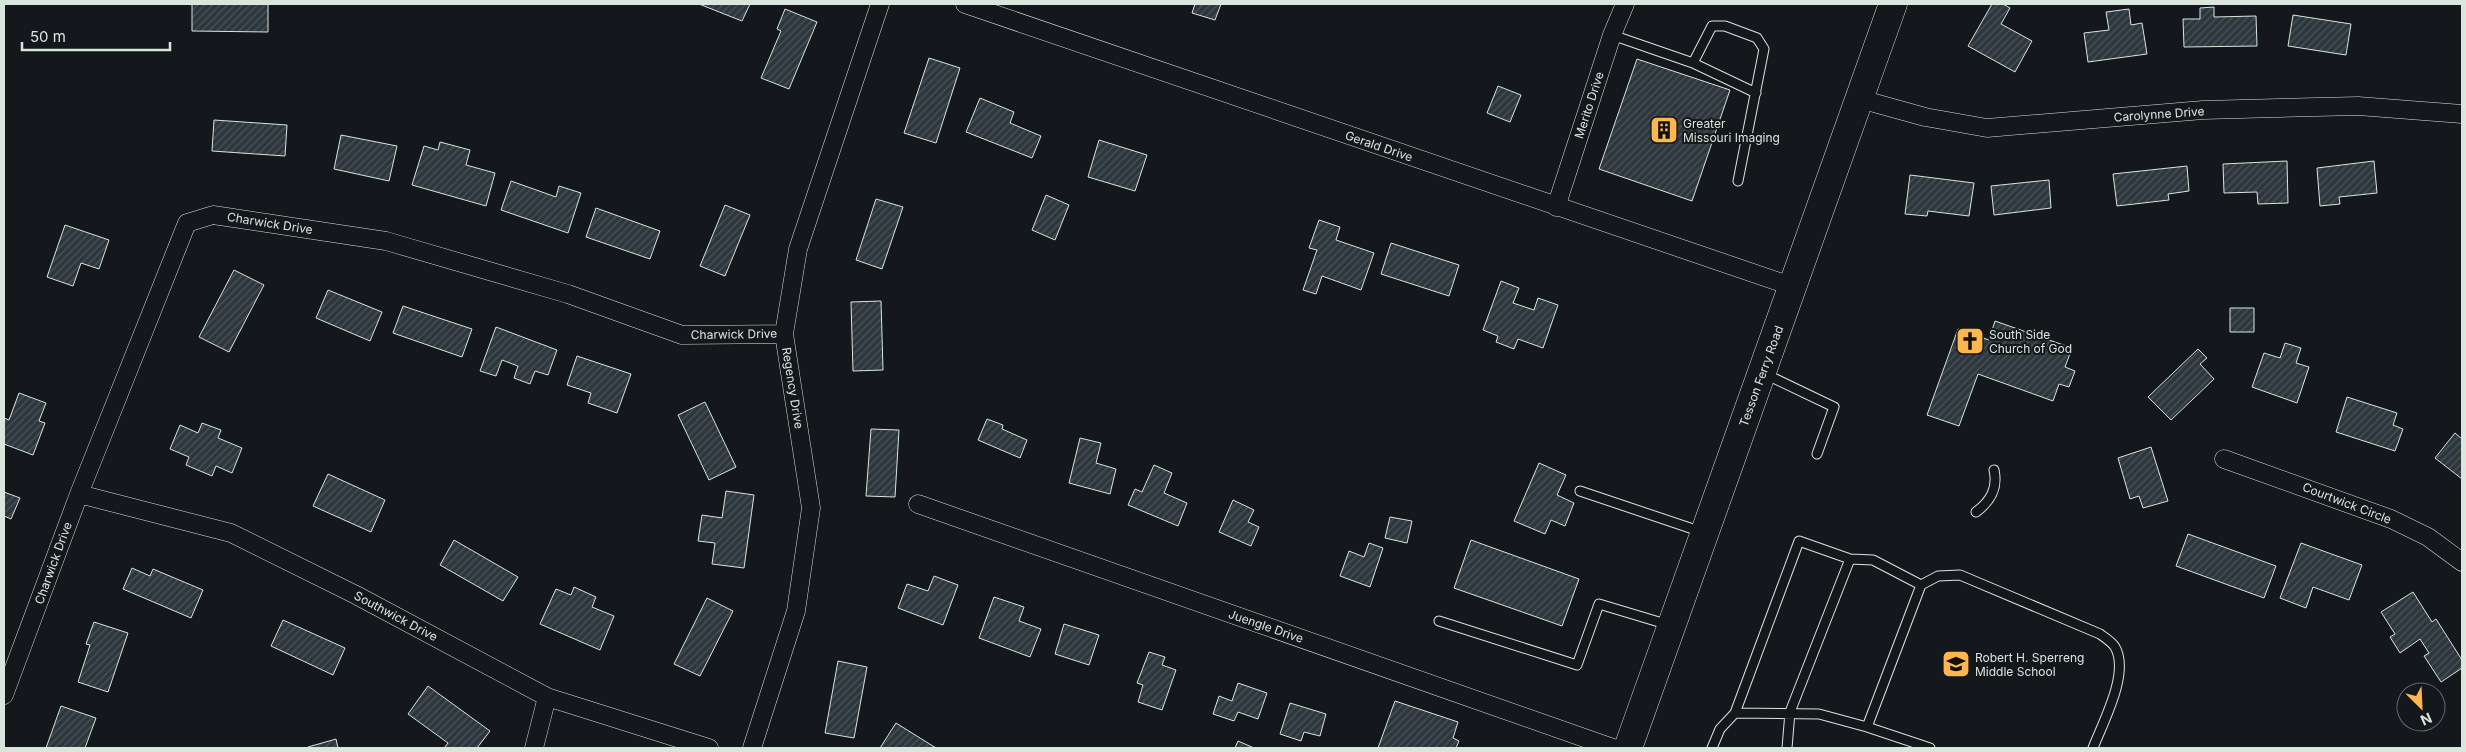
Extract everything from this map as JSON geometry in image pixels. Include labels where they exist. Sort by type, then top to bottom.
[{"type":"main road","name":"Tesson Ferry Road","points":[[1628,748],[1794,287],[1893,4]]},
{"type":"street","name":"Regency Drive","points":[[752,748],[796,610],[811,508],[784,334],[798,249],[880,4]]},
{"type":"street","name":"Gerald Drive","points":[[965,4],[1794,287]]},
{"type":"street","name":"Merito Drive","points":[[1556,207],[1612,35],[1625,4]]},
{"type":"street","name":"Carolynne Drive","points":[[1860,99],[1925,117],[1987,128],[2203,110],[2358,106],[2462,114]]},
{"type":"street","name":"Charwick Drive","points":[[4,695],[79,494],[187,223],[213,215],[386,241],[568,294],[682,335],[784,334]]},
{"type":"street","name":"Courtwick Circle","points":[[2224,458],[2390,519],[2428,537],[2462,562]]},
{"type":"street","name":"Southwick Drive","points":[[79,494],[232,533],[356,595],[547,697],[709,748]]},
{"type":"street","name":"Juengle Drive","points":[[918,504],[1614,748]]},
{"type":"street","points":[[534,748],[547,697]]},
{"type":"lane","points":[[1693,63],[1712,26],[1725,26],[1757,38],[1764,49],[1738,181]]},
{"type":"lane","points":[[1612,35],[1693,63],[1756,93]]},
{"type":"lane","points":[[1762,373],[1834,407],[1818,454]]},
{"type":"lane","points":[[1976,512],[1986,504],[1994,492],[1996,480],[1994,470]]},
{"type":"lane","points":[[1580,490],[1705,532]]},
{"type":"lane","points":[[1712,748],[1720,729],[1735,713],[1799,541],[1850,559],[1873,560],[1921,585]]},
{"type":"lane","points":[[1787,748],[1790,712],[1850,559]]},
{"type":"lane","points":[[1867,727],[1921,585],[1938,576],[1960,575],[2100,634],[2114,645],[2121,662],[2118,681],[2093,748]]},
{"type":"lane","points":[[1439,621],[1577,665],[1599,604],[1672,626]]},
{"type":"lane","points":[[1735,713],[1790,712],[1819,714],[1867,727],[1930,748]]},
{"type":"building","points":[[192,4],[268,4],[268,32],[192,31]]},
{"type":"building","points":[[699,4],[750,4],[742,21]]},
{"type":"building","points":[[1195,4],[1221,4],[1215,20],[1192,13]]},
{"type":"building","points":[[1992,4],[2003,4],[2010,8],[2001,24],[2032,41],[2015,72],[1968,46]]},
{"type":"building","points":[[2214,7],[2214,17],[2256,16],[2257,46],[2184,47],[2183,19],[2200,19],[2200,8]]},
{"type":"building","points":[[785,9],[817,22],[789,89],[761,78],[781,31],[777,29]]},
{"type":"building","points":[[2129,9],[2131,25],[2142,23],[2147,54],[2088,62],[2084,33],[2109,30],[2106,12]]},
{"type":"building","points":[[2293,15],[2351,24],[2346,55],[2288,46]]},
{"type":"building","points":[[929,58],[960,68],[936,143],[904,133]]},
{"type":"building","name":"Greater Missouri Imaging","points":[[1637,59],[1730,90],[1692,201],[1599,169]]},
{"type":"building","points":[[1498,86],[1521,95],[1510,122],[1487,113]]},
{"type":"building","points":[[980,98],[1014,112],[1010,123],[1041,136],[1032,158],[966,132]]},
{"type":"building","points":[[214,120],[287,125],[285,156],[212,151]]},
{"type":"building","points":[[341,135],[397,146],[389,181],[334,169]]},
{"type":"building","points":[[1099,140],[1147,155],[1135,191],[1088,177]]},
{"type":"building","points":[[440,142],[470,150],[466,165],[495,173],[486,206],[412,185],[424,146],[438,150]]},
{"type":"building","points":[[2287,161],[2288,203],[2258,204],[2257,192],[2224,193],[2223,164]]},
{"type":"building","points":[[2374,161],[2377,193],[2339,197],[2340,204],[2320,206],[2317,168]]},
{"type":"building","points":[[2187,166],[2189,191],[2168,194],[2169,200],[2117,206],[2113,174]]},
{"type":"building","points":[[1910,175],[1974,183],[1969,216],[1928,211],[1927,216],[1905,214]]},
{"type":"building","points":[[2049,180],[2051,208],[1994,215],[1991,186]]},
{"type":"building","points":[[511,181],[556,197],[559,186],[581,193],[568,233],[501,210]]},
{"type":"building","points":[[1046,195],[1069,205],[1055,240],[1032,230]]},
{"type":"building","points":[[876,199],[903,207],[882,269],[856,260]]},
{"type":"building","points":[[725,205],[750,215],[725,276],[700,266]]},
{"type":"building","points":[[596,208],[660,231],[650,259],[586,237]]},
{"type":"building","points":[[1319,220],[1340,227],[1336,240],[1374,253],[1361,290],[1322,276],[1316,294],[1303,290],[1317,250],[1309,248]]},
{"type":"building","points":[[65,225],[109,240],[99,269],[81,263],[73,286],[47,277]]},
{"type":"building","points":[[1391,243],[1459,265],[1449,296],[1381,274]]},
{"type":"building","points":[[234,270],[264,285],[229,352],[199,337]]},
{"type":"building","points":[[1501,281],[1519,288],[1513,303],[1534,310],[1538,298],[1558,305],[1543,348],[1518,339],[1514,349],[1496,342],[1498,336],[1483,330]]},
{"type":"building","points":[[328,290],[382,312],[370,341],[316,318]]},
{"type":"building","points":[[881,301],[883,370],[853,371],[851,302]]},
{"type":"building","points":[[403,306],[472,329],[462,357],[393,333]]},
{"type":"building","points":[[2230,308],[2254,308],[2254,332],[2230,332]]},
{"type":"building","points":[[1995,321],[2072,348],[2065,367],[2075,371],[2069,387],[2059,384],[2053,401],[1978,374],[1959,426],[1927,415],[1958,329],[1989,340]]},
{"type":"building","points":[[496,327],[557,350],[548,375],[535,371],[530,384],[514,378],[518,366],[502,360],[496,376],[480,371]]},
{"type":"building","points":[[2285,343],[2301,348],[2296,363],[2309,367],[2297,403],[2252,387],[2264,353],[2280,358]]},
{"type":"building","points":[[2198,349],[2207,358],[2200,364],[2214,379],[2171,420],[2148,397]]},
{"type":"building","points":[[577,356],[631,374],[617,413],[588,403],[591,393],[567,385]]},
{"type":"building","points":[[19,393],[46,403],[39,421],[45,423],[33,455],[4,444],[4,418],[9,420]]},
{"type":"building","points":[[2347,397],[2397,413],[2393,425],[2403,429],[2395,451],[2336,432]]},
{"type":"building","points":[[705,402],[736,467],[709,480],[678,415]]},
{"type":"building","points":[[987,419],[1003,425],[1002,429],[1027,440],[1020,458],[978,440]]},
{"type":"building","points":[[202,423],[221,430],[218,438],[242,448],[232,473],[216,466],[212,476],[186,465],[189,457],[170,449],[180,425],[198,433]]},
{"type":"building","points":[[871,429],[899,430],[895,497],[866,496]]},
{"type":"building","points":[[2455,433],[2462,439],[2462,479],[2435,458]]},
{"type":"building","points":[[1080,438],[1101,443],[1096,463],[1116,469],[1110,494],[1069,483]]},
{"type":"building","points":[[2151,447],[2168,501],[2143,508],[2139,496],[2130,499],[2118,458]]},
{"type":"building","points":[[1539,463],[1566,475],[1557,495],[1574,503],[1565,526],[1551,520],[1545,534],[1514,521]]},
{"type":"building","points":[[1154,465],[1172,473],[1164,493],[1187,503],[1178,526],[1128,505],[1135,489],[1142,492]]},
{"type":"building","points":[[328,474],[385,500],[371,532],[313,506]]},
{"type":"building","points":[[726,491],[754,495],[744,568],[712,564],[715,543],[698,541],[702,515],[722,518]]},
{"type":"building","points":[[4,492],[20,498],[11,519],[4,516]]},
{"type":"building","points":[[1233,500],[1254,510],[1248,522],[1259,527],[1251,546],[1219,532]]},
{"type":"building","points":[[1390,517],[1412,521],[1407,543],[1385,538]]},
{"type":"building","points":[[2188,534],[2276,566],[2264,598],[2176,566]]},
{"type":"building","points":[[454,540],[518,577],[503,601],[440,565]]},
{"type":"building","points":[[1471,540],[1579,579],[1562,626],[1454,588]]},
{"type":"building","points":[[1369,543],[1383,548],[1370,587],[1340,576],[1349,551],[1364,557]]},
{"type":"building","points":[[2301,543],[2362,565],[2349,600],[2313,587],[2306,608],[2280,598]]},
{"type":"building","points":[[132,568],[150,576],[153,569],[203,590],[191,618],[123,589]]},
{"type":"building","points":[[934,576],[958,585],[943,625],[898,608],[907,584],[928,591]]},
{"type":"building","points":[[574,587],[596,597],[592,607],[614,616],[600,650],[540,624],[556,589],[571,595]]},
{"type":"building","points":[[2413,592],[2432,622],[2436,619],[2462,660],[2462,668],[2441,682],[2424,656],[2429,653],[2420,639],[2400,653],[2390,637],[2395,634],[2381,612]]},
{"type":"building","points":[[994,597],[1024,607],[1019,621],[1041,629],[1030,657],[979,638]]},
{"type":"building","points":[[707,598],[733,611],[700,676],[674,664]]},
{"type":"building","points":[[283,620],[345,648],[333,675],[271,646]]},
{"type":"building","points":[[94,622],[128,633],[108,692],[78,682],[90,645],[86,644]]},
{"type":"building","points":[[1064,624],[1099,635],[1089,665],[1055,654]]},
{"type":"building","points":[[1149,652],[1165,657],[1162,665],[1176,670],[1162,710],[1138,702],[1143,685],[1137,683]]},
{"type":"building","points":[[838,661],[867,667],[854,738],[825,733]]},
{"type":"building","points":[[1238,683],[1267,693],[1258,719],[1238,712],[1234,721],[1213,714],[1219,696],[1232,701]]},
{"type":"building","points":[[428,686],[490,731],[477,748],[444,748],[448,743],[408,714]]},
{"type":"building","points":[[1395,701],[1458,722],[1453,738],[1459,741],[1456,748],[1378,748]]},
{"type":"building","points":[[1290,703],[1326,714],[1320,736],[1304,732],[1301,741],[1280,734]]},
{"type":"building","points":[[61,706],[96,718],[85,748],[46,748]]},
{"type":"building","points":[[896,723],[936,748],[880,748]]},
{"type":"building","points":[[336,739],[338,748],[308,748],[308,747]]},
{"type":"building","points":[[1238,741],[1254,748],[1235,748]]},
{"type":"place","name":"Greater Missouri Imaging","points":[[1664,130]]},
{"type":"place","name":"South Side Church of God","points":[[1970,341]]},
{"type":"place","name":"Robert H. Sperreng Middle School","points":[[1956,664]]}]
